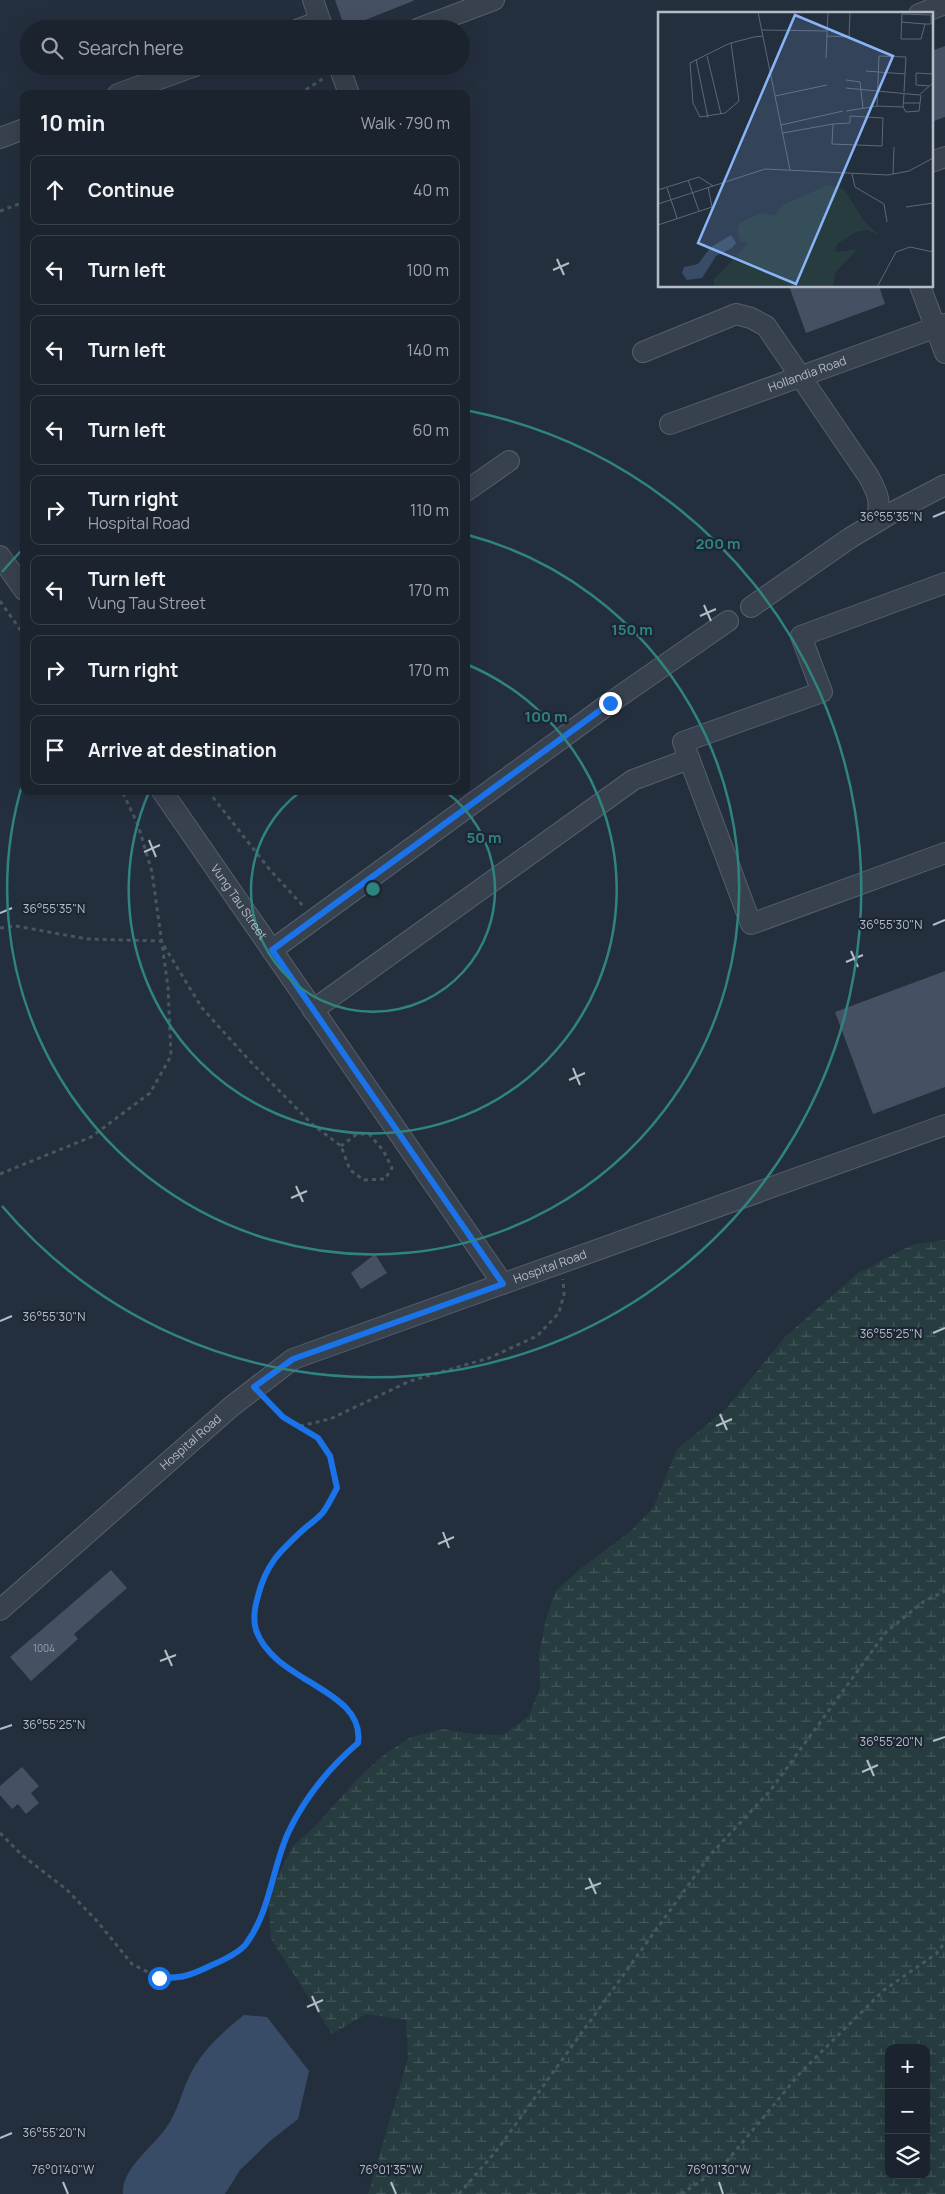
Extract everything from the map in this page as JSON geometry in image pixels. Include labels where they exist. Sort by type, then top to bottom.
[{"type":"street","points":[[313,0],[320,20]]},
{"type":"street","points":[[441,20],[494,0]]},
{"type":"street","points":[[924,12],[945,4]]},
{"type":"street","points":[[129,90],[170,75]]},
{"type":"street","points":[[342,75],[348,90]]},
{"type":"street","points":[[0,138],[20,130]]},
{"type":"street","points":[[932,162],[945,157]]},
{"type":"street","points":[[921,288],[940,326],[945,353]]},
{"type":"street","points":[[643,352],[736,314],[751,318],[766,326],[870,477],[878,494],[880,505],[876,522]]},
{"type":"street","name":"Hollandia Road","points":[[670,424],[940,326]]},
{"type":"street","points":[[470,488],[509,461]]},
{"type":"street","points":[[751,608],[876,522],[945,485]]},
{"type":"street","points":[[0,556],[20,584]]},
{"type":"street","points":[[945,583],[801,636],[822,692],[682,742],[751,924],[945,853]]},
{"type":"street","points":[[272,950],[610,703],[728,621]]},
{"type":"street","points":[[313,1010],[633,780],[689,759]]},
{"type":"street","name":"Vung Tau Street","points":[[165,795],[503,1284]]},
{"type":"street","name":"Hospital Road","points":[[0,1610],[254,1387],[293,1359],[945,1125]]},
{"type":"path","points":[[305,90],[327,75]]},
{"type":"path","points":[[0,211],[20,204]]},
{"type":"path","points":[[0,601],[20,629]]},
{"type":"path","points":[[0,1174],[91,1137],[150,1093],[171,1056],[168,987],[152,872],[138,825],[124,795]]},
{"type":"path","points":[[211,795],[270,870],[314,919]]},
{"type":"path","points":[[0,928],[16,926],[87,939],[161,941]]},
{"type":"path","points":[[161,941],[202,1008],[248,1059],[313,1125],[341,1146],[350,1170],[364,1180],[385,1179],[392,1168],[383,1150],[369,1134],[357,1134],[341,1146]]},
{"type":"path","points":[[299,1426],[330,1419],[410,1381],[489,1358],[537,1336],[559,1313],[564,1294],[562,1275],[558,1263]]},
{"type":"path","points":[[0,1833],[23,1856],[66,1889],[97,1921],[132,1964],[159,1978],[183,1978],[221,1961],[245,1945],[261,1914],[287,1834],[304,1804],[341,1757],[358,1743],[360,1732],[349,1711],[334,1696],[309,1683],[280,1664],[262,1644],[256,1628],[255,1606],[262,1578],[278,1553],[323,1512],[337,1488],[330,1456],[318,1438],[283,1417],[254,1387]]},
{"type":"path","points":[[459,2194],[497,2150],[710,1855],[770,1791],[886,1632],[923,1602],[945,1591]]},
{"type":"path","points":[[681,2194],[722,2167],[802,2071],[884,1990],[936,1954],[945,1942]]},
{"type":"green space","points":[[945,1240],[945,2194],[368,2194],[408,2058],[406,2020],[366,2014],[332,2034],[271,1939],[269,1905],[278,1875],[294,1845],[317,1824],[360,1776],[385,1754],[411,1737],[443,1729],[473,1734],[503,1735],[529,1716],[540,1687],[539,1655],[545,1623],[555,1592],[580,1569],[631,1531],[653,1508],[677,1449],[725,1410],[786,1336],[858,1273],[914,1244]]},
{"type":"water","points":[[244,2015],[267,2017],[309,2071],[298,2119],[270,2141],[240,2170],[225,2194],[123,2194],[127,2176],[132,2167],[170,2122],[187,2082],[201,2057],[221,2035]]},
{"type":"building","points":[[335,0],[413,0],[365,20],[342,20]]},
{"type":"building","points":[[945,46],[945,117],[932,122],[932,51]]},
{"type":"building","points":[[790,288],[880,288],[885,304],[806,333]]},
{"type":"building","points":[[945,971],[945,1087],[873,1114],[835,1012]]},
{"type":"building","points":[[375,1254],[387,1273],[361,1289],[351,1273]]},
{"type":"building","points":[[111,1570],[127,1588],[74,1634],[78,1639],[31,1681],[10,1657]]},
{"type":"building","points":[[22,1767],[39,1786],[31,1793],[39,1803],[26,1814],[18,1804],[12,1809],[0,1795],[0,1786]]},
{"type":"route","points":[[159,1978],[183,1978],[221,1961],[245,1945],[261,1914],[287,1834],[304,1804],[341,1757],[358,1743],[360,1732],[349,1711],[334,1696],[309,1683],[280,1664],[262,1644],[256,1628],[255,1606],[262,1578],[278,1553],[323,1512],[337,1488],[330,1456],[318,1438],[283,1417],[254,1387],[293,1359],[503,1284],[272,950],[610,703]]}]
